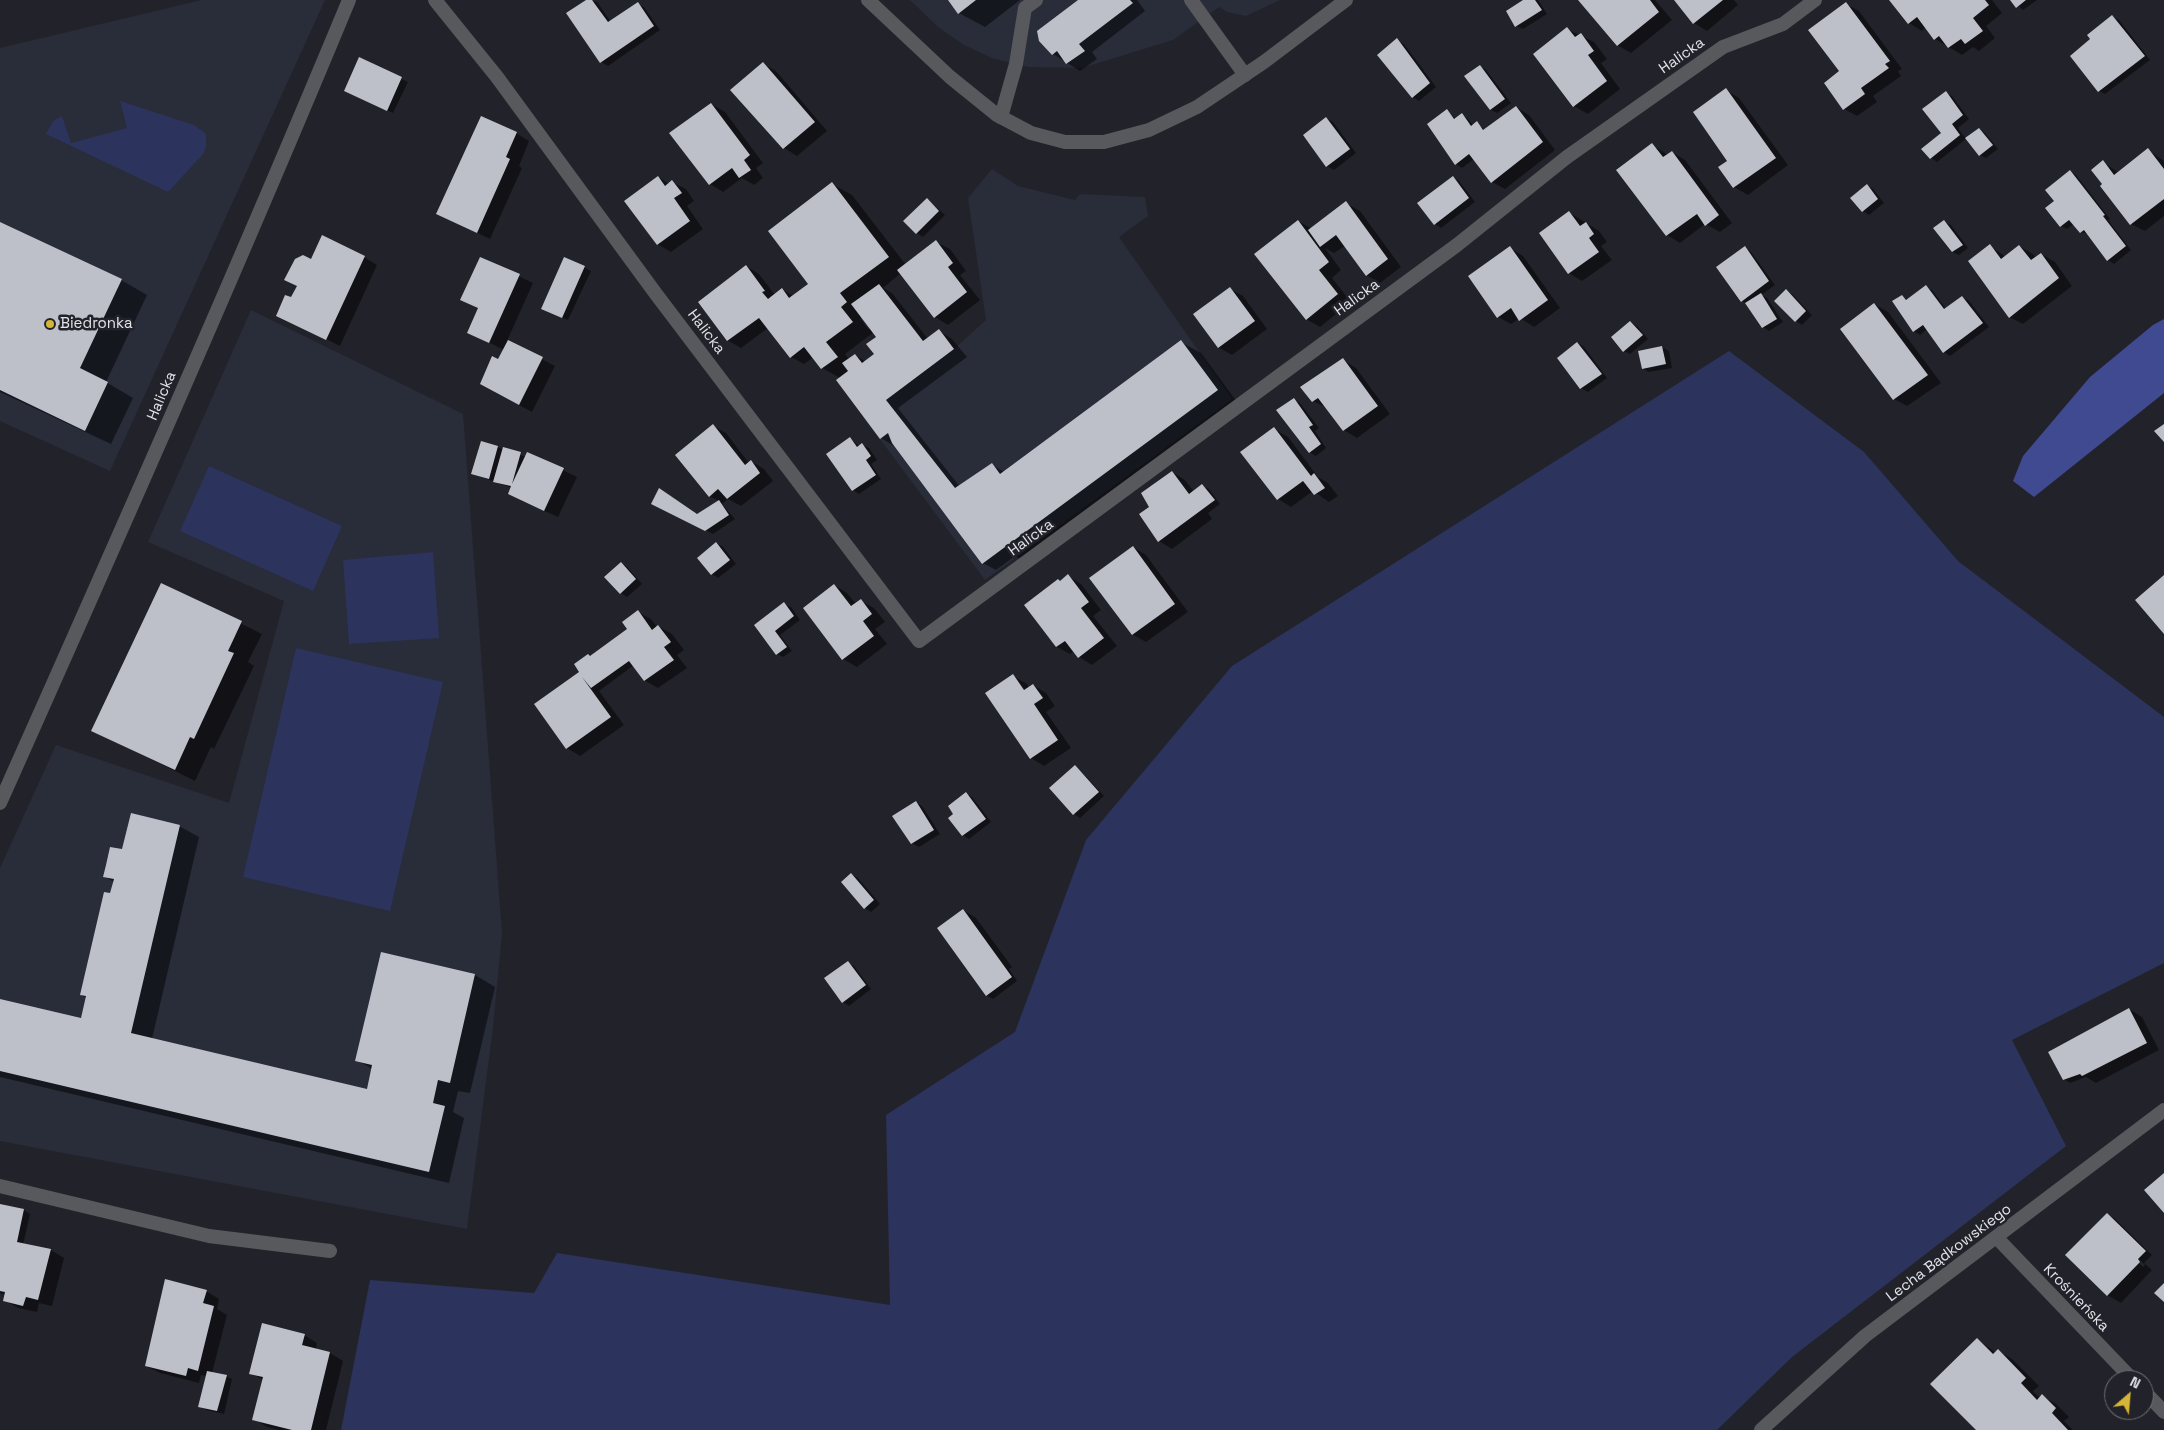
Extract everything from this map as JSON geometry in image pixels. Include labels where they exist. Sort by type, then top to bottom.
[{"type":"street","name":"Halicka","points":[[0,803],[157,449],[288,147],[349,0]]},
{"type":"street","name":"Halicka","points":[[435,0],[497,77],[656,294],[919,641],[1449,250],[1567,157],[1723,47],[1783,24],[1815,0]]},
{"type":"street","points":[[868,0],[950,77],[1001,118],[1031,134],[1065,142],[1104,142],[1149,130],[1197,107],[1346,0]]},
{"type":"street","points":[[1001,118],[1016,64],[1025,8],[1036,0]]},
{"type":"street","points":[[1191,0],[1244,75]]},
{"type":"street","name":"Lecha Bądkowskiego","points":[[1760,1430],[1865,1336],[2164,1110]]},
{"type":"street","points":[[0,1186],[209,1236],[330,1251]]},
{"type":"street","name":"Krośnieńska","points":[[1997,1238],[2123,1370]]},
{"type":"street","points":[[2154,1402],[2164,1412]]},
{"type":"shaded area","points":[[202,0],[325,0],[110,471],[0,421],[0,48]]},
{"type":"shaded area","points":[[910,0],[1280,0],[1246,16],[1227,12],[1219,7],[1173,40],[1082,68],[1028,67],[992,58],[964,45],[938,27]]},
{"type":"shaded area","points":[[120,101],[194,125],[206,134],[206,147],[203,154],[168,192],[46,134],[53,121],[62,116],[71,143],[127,128]]},
{"type":"shaded area","points":[[992,169],[1018,186],[1075,200],[1080,194],[1145,197],[1148,216],[1119,237],[1232,399],[985,580],[865,419],[886,400],[954,349],[986,320],[968,198]]},
{"type":"shaded area","points":[[251,310],[463,414],[502,933],[493,1027],[467,1229],[0,1141],[0,868],[56,745],[229,803],[284,601],[148,542]]},
{"type":"shaded area","points":[[2164,319],[2164,393],[2034,497],[2013,481],[2023,456],[2090,377],[2153,325]]},
{"type":"shaded area","points":[[1729,351],[1864,452],[1958,561],[2164,717],[2164,963],[2012,1040],[2066,1146],[1792,1357],[1717,1430],[341,1430],[370,1280],[534,1293],[557,1253],[890,1305],[886,1115],[1015,1032],[1086,840],[1232,666]]},
{"type":"shaded area","points":[[209,466],[342,526],[313,591],[180,531]]},
{"type":"shaded area","points":[[433,552],[439,638],[349,644],[343,560]]},
{"type":"shaded area","points":[[296,648],[443,682],[390,911],[243,877]]},
{"type":"building","points":[[586,0],[592,0],[608,22],[638,2],[654,26],[600,63],[566,13]]},
{"type":"building","points":[[948,0],[976,0],[958,14]]},
{"type":"building","points":[[1078,0],[1130,0],[1133,3],[1079,44],[1085,51],[1066,64],[1057,51],[1052,55],[1039,41],[1037,31]]},
{"type":"building","points":[[1523,0],[1535,0],[1542,10],[1515,27],[1506,11]]},
{"type":"building","points":[[1578,0],[1650,0],[1659,12],[1617,46]]},
{"type":"building","points":[[1674,0],[1723,0],[1693,24]]},
{"type":"building","points":[[1889,0],[1985,0],[1989,5],[1973,18],[1983,31],[1965,44],[1961,39],[1948,48],[1939,36],[1934,40],[1917,17],[1908,24]]},
{"type":"building","points":[[2010,0],[2026,0],[2016,8]]},
{"type":"building","points":[[1846,2],[1890,61],[1885,64],[1889,68],[1861,88],[1865,94],[1843,110],[1824,83],[1839,71],[1808,30]]},
{"type":"building","points":[[2112,15],[2145,56],[2098,92],[2070,56],[2090,39],[2087,35]]},
{"type":"building","points":[[1567,27],[1575,37],[1581,33],[1594,51],[1588,55],[1607,81],[1573,107],[1533,54]]},
{"type":"building","points":[[1397,38],[1430,83],[1412,98],[1377,55]]},
{"type":"building","points":[[359,57],[402,77],[387,111],[344,91]]},
{"type":"building","points":[[763,62],[815,122],[783,149],[730,90]]},
{"type":"building","points":[[1480,65],[1505,99],[1490,110],[1464,76]]},
{"type":"building","points":[[1726,88],[1776,158],[1733,188],[1718,167],[1727,161],[1693,112]]},
{"type":"building","points":[[1946,91],[1963,115],[1952,124],[1960,135],[1930,159],[1921,149],[1941,133],[1922,109]]},
{"type":"building","points":[[711,103],[750,155],[744,160],[751,170],[739,178],[732,168],[709,185],[669,133]]},
{"type":"building","points":[[1516,106],[1543,142],[1491,183],[1469,154],[1455,165],[1427,124],[1447,109],[1454,119],[1462,113],[1471,126],[1477,121],[1483,130]]},
{"type":"building","points":[[481,116],[517,132],[506,157],[510,159],[477,233],[436,214]]},
{"type":"building","points":[[1326,117],[1350,149],[1326,167],[1303,135]]},
{"type":"building","points":[[1979,128],[1993,145],[1979,156],[1965,138]]},
{"type":"building","points":[[1652,143],[1663,157],[1672,151],[1719,215],[1705,226],[1697,214],[1666,236],[1616,170]]},
{"type":"building","points":[[2148,148],[2164,169],[2164,199],[2130,225],[2100,186],[2102,184],[2091,170],[2103,160],[2114,175]]},
{"type":"building","points":[[2070,170],[2126,246],[2107,261],[2084,230],[2080,233],[2069,220],[2060,227],[2045,208],[2054,201],[2045,190]]},
{"type":"building","points":[[658,176],[665,186],[672,180],[682,193],[674,198],[690,221],[657,245],[624,201]]},
{"type":"building","points":[[1453,176],[1469,198],[1434,225],[1417,203]]},
{"type":"building","points":[[832,182],[889,257],[840,293],[847,302],[841,307],[853,322],[826,342],[838,357],[821,369],[804,347],[790,358],[759,318],[727,341],[698,302],[746,265],[765,291],[762,292],[768,299],[782,288],[789,298],[808,284],[768,231]]},
{"type":"building","points":[[1867,184],[1878,199],[1862,212],[1850,198]]},
{"type":"building","points":[[927,198],[939,211],[916,234],[903,221]]},
{"type":"building","points":[[1346,201],[1388,259],[1366,276],[1336,235],[1320,247],[1308,230]]},
{"type":"building","points":[[1569,211],[1580,226],[1586,222],[1594,234],[1589,238],[1599,252],[1568,274],[1539,233]]},
{"type":"building","points":[[1298,220],[1329,262],[1319,270],[1338,294],[1306,320],[1254,254]]},
{"type":"building","points":[[1944,220],[1963,245],[1952,252],[1933,228]]},
{"type":"building","name":"Biedronka","points":[[0,222],[122,279],[80,368],[108,382],[85,431],[0,390]]},
{"type":"building","points":[[322,235],[365,256],[326,340],[276,316],[285,295],[291,297],[297,286],[284,280],[295,259],[303,255],[311,259]]},
{"type":"building","points":[[936,240],[953,263],[948,267],[967,292],[934,318],[897,270]]},
{"type":"building","points":[[1990,244],[2001,259],[2019,245],[2031,260],[2041,253],[2059,278],[2009,318],[1968,261]]},
{"type":"building","points":[[1510,246],[1548,300],[1519,321],[1511,308],[1497,318],[1468,276]]},
{"type":"building","points":[[1745,246],[1769,281],[1741,302],[1716,267]]},
{"type":"building","points":[[480,257],[520,274],[489,343],[467,333],[478,308],[460,300]]},
{"type":"building","points":[[564,257],[585,266],[562,318],[541,309]]},
{"type":"building","points":[[879,284],[923,341],[939,329],[954,349],[886,400],[955,488],[992,463],[1000,474],[1181,340],[1218,390],[982,564],[892,443],[888,433],[880,439],[836,380],[848,371],[842,363],[855,354],[862,363],[874,354],[866,344],[876,337],[851,304]]},
{"type":"building","points":[[1926,285],[1944,309],[1962,296],[1983,323],[1943,353],[1923,325],[1913,332],[1892,301],[1902,295],[1906,300]]},
{"type":"building","points":[[1230,287],[1255,321],[1218,348],[1193,314]]},
{"type":"building","points":[[1786,289],[1806,311],[1795,322],[1774,301]]},
{"type":"building","points":[[1761,293],[1777,319],[1762,328],[1745,303]]},
{"type":"building","points":[[1874,303],[1928,375],[1893,400],[1840,329]]},
{"type":"building","points":[[1630,321],[1643,335],[1623,352],[1611,337]]},
{"type":"building","points":[[508,340],[543,357],[519,405],[480,384],[492,356],[498,359]]},
{"type":"building","points":[[1577,342],[1602,374],[1580,389],[1557,358]]},
{"type":"building","points":[[1662,346],[1666,364],[1642,369],[1638,351]]},
{"type":"building","points":[[1343,358],[1378,406],[1343,431],[1318,398],[1312,402],[1300,387]]},
{"type":"building","points":[[1294,398],[1313,425],[1309,427],[1321,444],[1309,453],[1276,410]]},
{"type":"building","points":[[713,424],[745,465],[751,460],[760,473],[727,499],[718,489],[709,497],[675,455]]},
{"type":"building","points":[[2164,424],[2164,442],[2154,431]]},
{"type":"building","points":[[1274,427],[1311,476],[1314,473],[1325,488],[1314,495],[1303,481],[1277,500],[1240,452]]},
{"type":"building","points":[[850,437],[857,447],[862,443],[871,456],[866,460],[876,475],[852,491],[826,454]]},
{"type":"building","points":[[481,441],[498,446],[489,479],[471,474]]},
{"type":"building","points":[[503,447],[521,452],[512,484],[527,452],[564,468],[544,511],[508,494],[511,486],[493,482]]},
{"type":"building","points":[[1172,471],[1189,494],[1202,484],[1215,500],[1158,542],[1139,514],[1149,507],[1141,493]]},
{"type":"building","points":[[659,488],[697,514],[719,500],[729,515],[705,531],[651,504]]},
{"type":"building","points":[[716,542],[730,560],[711,575],[697,558]]},
{"type":"building","points":[[1133,546],[1175,604],[1132,635],[1089,578]]},
{"type":"building","points":[[621,562],[636,579],[620,594],[604,577]]},
{"type":"building","points":[[1068,574],[1089,602],[1081,608],[1104,638],[1078,658],[1065,641],[1056,647],[1024,605],[1058,579],[1060,581]]},
{"type":"building","points":[[2164,575],[2164,634],[2135,600]]},
{"type":"building","points":[[161,583],[242,621],[228,651],[234,653],[194,739],[190,737],[175,770],[91,731]]},
{"type":"building","points":[[834,584],[851,606],[861,599],[872,614],[863,621],[874,636],[842,660],[803,608]]},
{"type":"building","points":[[784,602],[794,616],[775,631],[787,647],[776,655],[754,625]]},
{"type":"building","points":[[638,610],[652,630],[658,625],[671,642],[664,647],[674,660],[644,681],[629,661],[591,688],[582,677],[611,717],[566,749],[534,704],[579,672],[574,664],[588,654],[590,656],[627,629],[622,622]]},
{"type":"building","points":[[1013,674],[1024,690],[1033,684],[1043,698],[1034,704],[1058,740],[1030,759],[985,693]]},
{"type":"building","points":[[1075,765],[1099,792],[1073,815],[1049,788]]},
{"type":"building","points":[[966,792],[986,819],[962,836],[948,818],[953,814],[948,806]]},
{"type":"building","points":[[916,801],[934,830],[911,844],[892,816]]},
{"type":"building","points":[[131,813],[180,825],[131,1033],[367,1089],[372,1065],[355,1061],[381,952],[475,974],[450,1083],[438,1080],[433,1103],[445,1106],[429,1172],[0,1071],[0,999],[81,1018],[86,996],[80,995],[104,892],[110,893],[114,879],[103,877],[110,847],[122,849]]},
{"type":"building","points":[[851,873],[874,900],[864,909],[841,882]]},
{"type":"building","points":[[963,909],[1012,977],[986,996],[937,928]]},
{"type":"building","points":[[848,961],[866,985],[842,1003],[824,978]]},
{"type":"building","points":[[2129,1008],[2147,1043],[2082,1076],[2080,1074],[2063,1080],[2048,1052]]},
{"type":"building","points":[[2164,1173],[2164,1213],[2144,1190]]},
{"type":"building","points":[[0,1204],[24,1209],[17,1242],[51,1249],[38,1300],[26,1297],[23,1306],[3,1301],[5,1292],[0,1291]]},
{"type":"building","points":[[2107,1213],[2146,1251],[2138,1259],[2140,1262],[2107,1296],[2065,1255]]},
{"type":"building","points":[[165,1279],[207,1290],[203,1303],[214,1306],[198,1371],[188,1368],[186,1376],[145,1366]]},
{"type":"building","points":[[2164,1283],[2164,1302],[2154,1293]]},
{"type":"building","points":[[262,1323],[305,1334],[302,1345],[330,1352],[311,1430],[292,1430],[252,1420],[263,1377],[249,1374]]},
{"type":"building","points":[[1977,1338],[1993,1354],[1998,1349],[2026,1378],[2021,1383],[2037,1400],[2042,1394],[2056,1408],[2052,1413],[2068,1430],[1976,1430],[1930,1384]]},
{"type":"building","points":[[207,1371],[227,1375],[217,1411],[198,1407]]},
{"type":"place","name":"Biedronka","points":[[50,324]]}]
